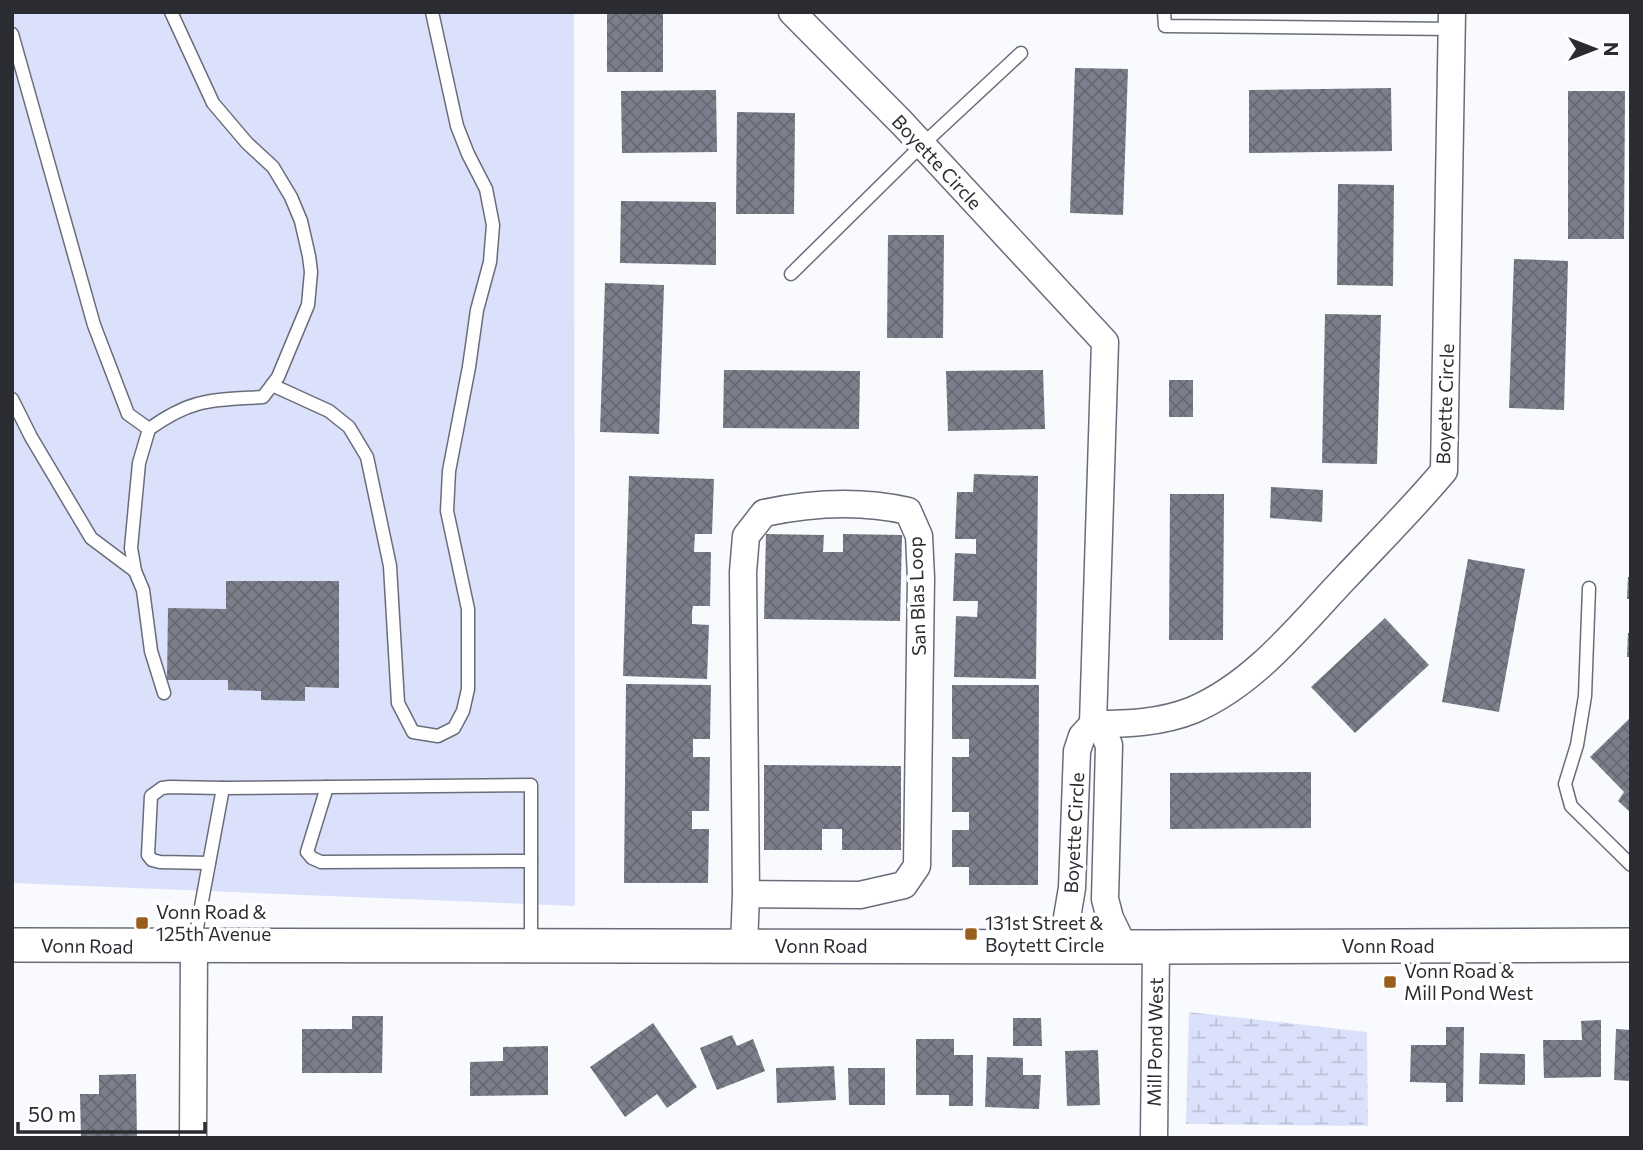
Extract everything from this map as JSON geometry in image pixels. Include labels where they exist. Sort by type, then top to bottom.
[{"type":"street","name":"Boyette Circle","points":[[792,12],[922,145],[1105,342],[1093,724],[1082,736],[1077,751],[1072,888],[1062,947]]},
{"type":"street","name":"Boyette Circle","points":[[1093,724],[1142,724],[1192,710],[1238,685],[1304,623],[1344,578],[1408,514],[1444,471],[1452,21]]},
{"type":"street","name":"San Blas Loop","points":[[744,946],[746,894],[743,572],[746,536],[764,513],[805,504],[883,506],[908,511],[919,536],[920,557],[917,866],[904,885],[860,895],[746,894]]},
{"type":"street","name":"Boyette Circle","points":[[1093,724],[1104,734],[1109,745],[1105,899],[1110,918],[1140,947]]},
{"type":"street","name":"Vonn Road","points":[[12,945],[1631,945]]},
{"type":"street","points":[[193,1138],[194,947]]},
{"type":"street","name":"Mill Pond West","points":[[1140,947],[1154,1138]]},
{"type":"lane","points":[[164,693],[151,651],[143,590],[135,571],[131,548],[139,463],[149,429],[192,405],[215,399],[263,397],[278,377],[307,305],[311,272],[301,222],[290,197],[273,167],[247,143],[213,103],[171,12]]},
{"type":"lane","points":[[272,385],[329,411],[349,427],[367,457],[390,566],[398,703],[413,732],[438,736],[454,728],[463,711],[470,658],[468,609],[447,511],[449,471],[477,310],[490,262],[493,225],[486,190],[457,126],[432,12]]},
{"type":"lane","points":[[1164,12],[1165,26],[1452,21]]},
{"type":"lane","points":[[12,34],[94,325],[128,414],[149,429]]},
{"type":"lane","points":[[791,274],[922,145],[1021,53]]},
{"type":"lane","points":[[12,399],[31,437],[91,538],[135,571]]},
{"type":"lane","points":[[1589,588],[1585,696],[1577,745],[1565,784],[1571,806],[1631,864]]},
{"type":"lane","points":[[209,863],[152,860],[148,855],[151,796],[162,788],[170,787],[531,785],[531,946]]},
{"type":"lane","points":[[327,787],[307,852],[321,862],[531,861]]},
{"type":"lane","points":[[194,947],[223,788]]},
{"type":"green space","points":[[12,12],[574,12],[575,906],[12,883]]},
{"type":"green space","points":[[1189,1012],[1367,1032],[1368,1126],[1186,1124]]},
{"type":"building","points":[[607,12],[663,12],[663,72],[607,72]]},
{"type":"building","points":[[1075,68],[1128,69],[1123,215],[1070,213]]},
{"type":"building","points":[[1391,88],[1392,151],[1249,153],[1249,90]]},
{"type":"building","points":[[716,90],[717,152],[622,153],[621,91]]},
{"type":"building","points":[[1568,91],[1625,91],[1624,239],[1568,239]]},
{"type":"building","points":[[737,112],[795,113],[794,214],[736,214]]},
{"type":"building","points":[[1338,184],[1394,185],[1393,286],[1337,285]]},
{"type":"building","points":[[621,201],[716,202],[716,265],[620,263]]},
{"type":"building","points":[[888,235],[944,235],[943,338],[887,338]]},
{"type":"building","points":[[1514,259],[1568,261],[1564,410],[1509,408]]},
{"type":"building","points":[[605,283],[664,285],[659,434],[600,432]]},
{"type":"building","points":[[1325,314],[1381,315],[1377,464],[1322,463]]},
{"type":"building","points":[[724,370],[860,371],[859,429],[723,428]]},
{"type":"building","points":[[1043,370],[1045,429],[948,431],[946,371]]},
{"type":"building","points":[[1169,380],[1193,380],[1193,417],[1169,417]]},
{"type":"building","points":[[974,474],[1038,476],[1036,679],[954,677],[956,616],[977,617],[978,601],[953,601],[955,553],[976,554],[976,539],[955,539],[957,492],[973,492]]},
{"type":"building","points":[[629,476],[714,479],[712,534],[695,534],[694,552],[711,552],[710,606],[693,606],[692,611],[692,624],[709,625],[707,679],[623,676]]},
{"type":"building","points":[[1271,487],[1323,490],[1322,522],[1270,518]]},
{"type":"building","points":[[1170,494],[1224,494],[1223,640],[1169,640]]},
{"type":"building","points":[[766,534],[824,535],[823,552],[843,552],[843,534],[902,535],[900,621],[764,619]]},
{"type":"building","points":[[1468,559],[1525,569],[1499,712],[1442,702]]},
{"type":"building","points":[[1628,577],[1631,577],[1631,599],[1627,599]]},
{"type":"building","points":[[226,581],[339,581],[339,688],[305,687],[305,701],[261,700],[261,691],[228,690],[228,680],[167,680],[168,608],[226,609]]},
{"type":"building","points":[[1385,618],[1429,665],[1355,733],[1311,687]]},
{"type":"building","points":[[1628,633],[1631,633],[1631,657],[1627,657]]},
{"type":"building","points":[[626,684],[711,685],[710,739],[693,739],[693,757],[710,757],[709,811],[692,811],[692,829],[709,829],[708,883],[624,883]]},
{"type":"building","points":[[952,685],[1039,685],[1038,885],[969,885],[969,867],[952,867],[952,830],[969,830],[969,812],[952,812],[952,757],[969,757],[969,739],[952,739]]},
{"type":"building","points":[[1631,717],[1631,813],[1618,801],[1624,792],[1590,757]]},
{"type":"building","points":[[764,765],[901,766],[901,850],[842,850],[842,829],[822,829],[822,850],[764,850]]},
{"type":"building","points":[[1311,772],[1311,828],[1170,829],[1170,773]]},
{"type":"building","points":[[352,1016],[383,1016],[382,1073],[302,1073],[302,1029],[352,1029]]},
{"type":"building","points":[[1013,1018],[1041,1018],[1042,1046],[1013,1046]]},
{"type":"building","points":[[1601,1020],[1601,1077],[1544,1078],[1543,1040],[1582,1040],[1581,1021]]},
{"type":"building","points":[[653,1023],[697,1087],[667,1108],[657,1094],[625,1117],[590,1067]]},
{"type":"building","points":[[1446,1027],[1464,1027],[1463,1102],[1446,1102],[1446,1083],[1410,1082],[1411,1045],[1446,1045]]},
{"type":"building","points":[[1616,1029],[1631,1030],[1631,1081],[1614,1080]]},
{"type":"building","points":[[732,1035],[737,1046],[753,1039],[765,1071],[717,1090],[700,1048]]},
{"type":"building","points":[[916,1039],[954,1039],[954,1055],[973,1055],[973,1106],[949,1106],[949,1095],[916,1095]]},
{"type":"building","points":[[548,1046],[548,1095],[470,1096],[470,1062],[503,1061],[503,1047]]},
{"type":"building","points":[[1098,1050],[1100,1105],[1067,1106],[1065,1051]]},
{"type":"building","points":[[1480,1053],[1525,1054],[1525,1085],[1479,1084]]},
{"type":"building","points":[[987,1057],[1023,1058],[1023,1075],[1041,1075],[1039,1109],[985,1107]]},
{"type":"building","points":[[834,1066],[836,1100],[777,1103],[776,1068]]},
{"type":"building","points":[[848,1068],[885,1068],[885,1105],[849,1105]]},
{"type":"building","points":[[136,1074],[137,1138],[81,1138],[80,1094],[99,1094],[99,1075]]},
{"type":"place","name":"Vonn Road & 125th Avenue","points":[[142,923]]},
{"type":"place","name":"131st Street & Boytett Circle","points":[[971,934]]},
{"type":"place","name":"Vonn Road & Mill Pond West","points":[[1390,982]]}]
